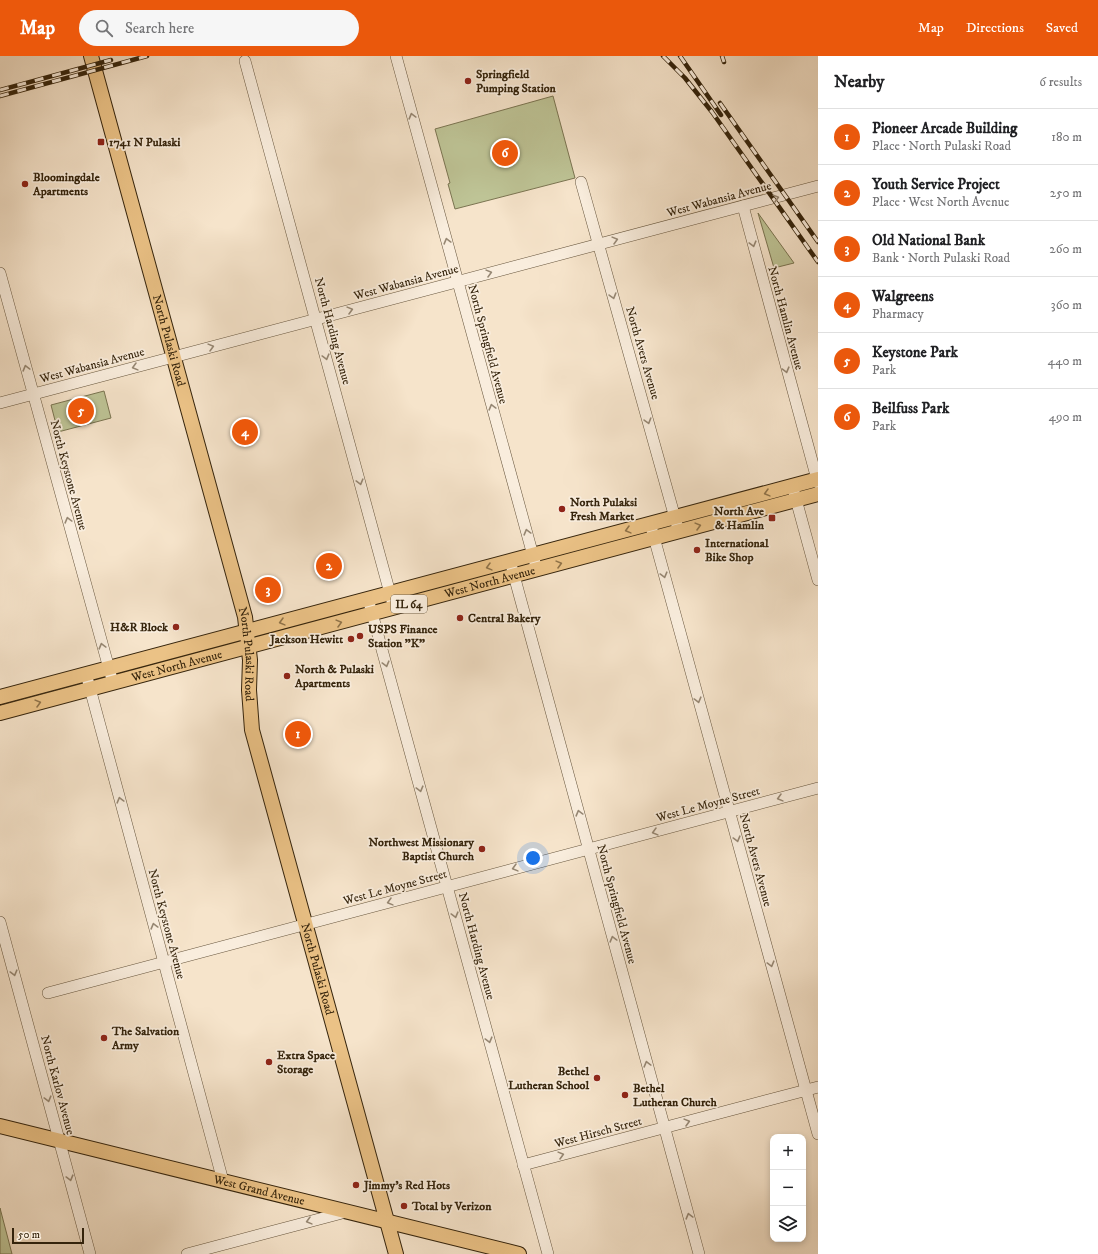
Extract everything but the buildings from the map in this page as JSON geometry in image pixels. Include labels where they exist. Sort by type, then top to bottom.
[{"type":"main road","name":"North Pulaski Road","points":[[91,56],[245,617],[250,660],[249,690],[252,730],[396,1254]]},
{"type":"main road","name":"West North Avenue","points":[[0,697],[818,480]]},
{"type":"main road","name":"West North Avenue","points":[[0,713],[818,494]]},
{"type":"main road","name":"West Grand Avenue","points":[[0,1126],[518,1254]]},
{"type":"street","name":"North Springfield Avenue","points":[[396,56],[537,570]]},
{"type":"street","name":"North Harding Avenue","points":[[245,61],[394,608]]},
{"type":"street","name":"North Avers Avenue","points":[[581,182],[679,532]]},
{"type":"street","name":"West Wabansia Avenue","points":[[0,403],[818,186]]},
{"type":"street","name":"North Hamlin Avenue","points":[[743,206],[800,420],[818,480]]},
{"type":"street","name":"North Keystone Avenue","points":[[0,273],[113,683]]},
{"type":"street","points":[[792,486],[818,580]]},
{"type":"street","name":"North Avers Avenue","points":[[650,524],[818,1134]]},
{"type":"street","name":"North Springfield Avenue","points":[[510,561],[699,1254]]},
{"type":"street","name":"North Harding Avenue","points":[[368,599],[548,1254]]},
{"type":"street","name":"North Keystone Avenue","points":[[86,674],[223,1181]]},
{"type":"street","name":"West Le Moyne Street","points":[[48,993],[818,788]]},
{"type":"street","name":"North Karlov Avenue","points":[[0,922],[90,1254]]},
{"type":"street","name":"West Hirsch Street","points":[[523,1165],[818,1087]]},
{"type":"street","points":[[187,1254],[346,1212]]},
{"type":"green space","points":[[553,96],[575,178],[455,209],[448,184],[450,183],[435,129]]},
{"type":"green space","points":[[758,213],[794,263],[774,268]]},
{"type":"green space","points":[[104,391],[111,418],[58,432],[51,405]]},
{"type":"green space","points":[[0,1208],[12,1254],[0,1254]]},
{"type":"railway","points":[[0,96],[147,56]]},
{"type":"railway","points":[[663,56],[685,78],[712,112],[818,262]]},
{"type":"railway","points":[[680,56],[721,115]]},
{"type":"railway","points":[[722,56],[724,62]]},
{"type":"railway","points":[[0,90],[111,60]]},
{"type":"railway","points":[[720,103],[818,242]]},
{"type":"place","name":"Springfield Pumping Station","points":[[468,81]]},
{"type":"place","name":"1741 N Pulaski","points":[[101,142]]},
{"type":"place","name":"Beilfuss Park","points":[[505,153]]},
{"type":"place","name":"Bloomingdale Apartments","points":[[25,184]]},
{"type":"place","name":"Keystone Park","points":[[81,411]]},
{"type":"place","name":"Walgreens","points":[[245,432]]},
{"type":"place","name":"North Pulaksi Fresh Market","points":[[562,509]]},
{"type":"place","name":"North Ave & Hamlin","points":[[772,518]]},
{"type":"place","name":"International Bike Shop","points":[[697,550]]},
{"type":"place","name":"Youth Service Project","points":[[329,566]]},
{"type":"place","name":"Old National Bank","points":[[268,590]]},
{"type":"place","name":"Central Bakery","points":[[460,618]]},
{"type":"place","name":"H&R Block","points":[[176,627]]},
{"type":"place","name":"USPS Finance Station \"K\"","points":[[360,636]]},
{"type":"place","name":"Jackson Hewitt","points":[[351,639]]},
{"type":"place","name":"North & Pulaski Apartments","points":[[287,676]]},
{"type":"place","name":"Pioneer Arcade Building","points":[[298,734]]},
{"type":"place","name":"Northwest Missionary Baptist Church","points":[[482,849]]},
{"type":"place","name":"The Salvation Army","points":[[104,1038]]},
{"type":"place","name":"Extra Space Storage","points":[[269,1062]]},
{"type":"place","name":"Bethel Lutheran School","points":[[597,1078]]},
{"type":"place","name":"Bethel Lutheran Church","points":[[625,1095]]},
{"type":"place","name":"Jimmy's Red Hots","points":[[356,1185]]},
{"type":"place","name":"Total by Verizon","points":[[404,1206]]}]
